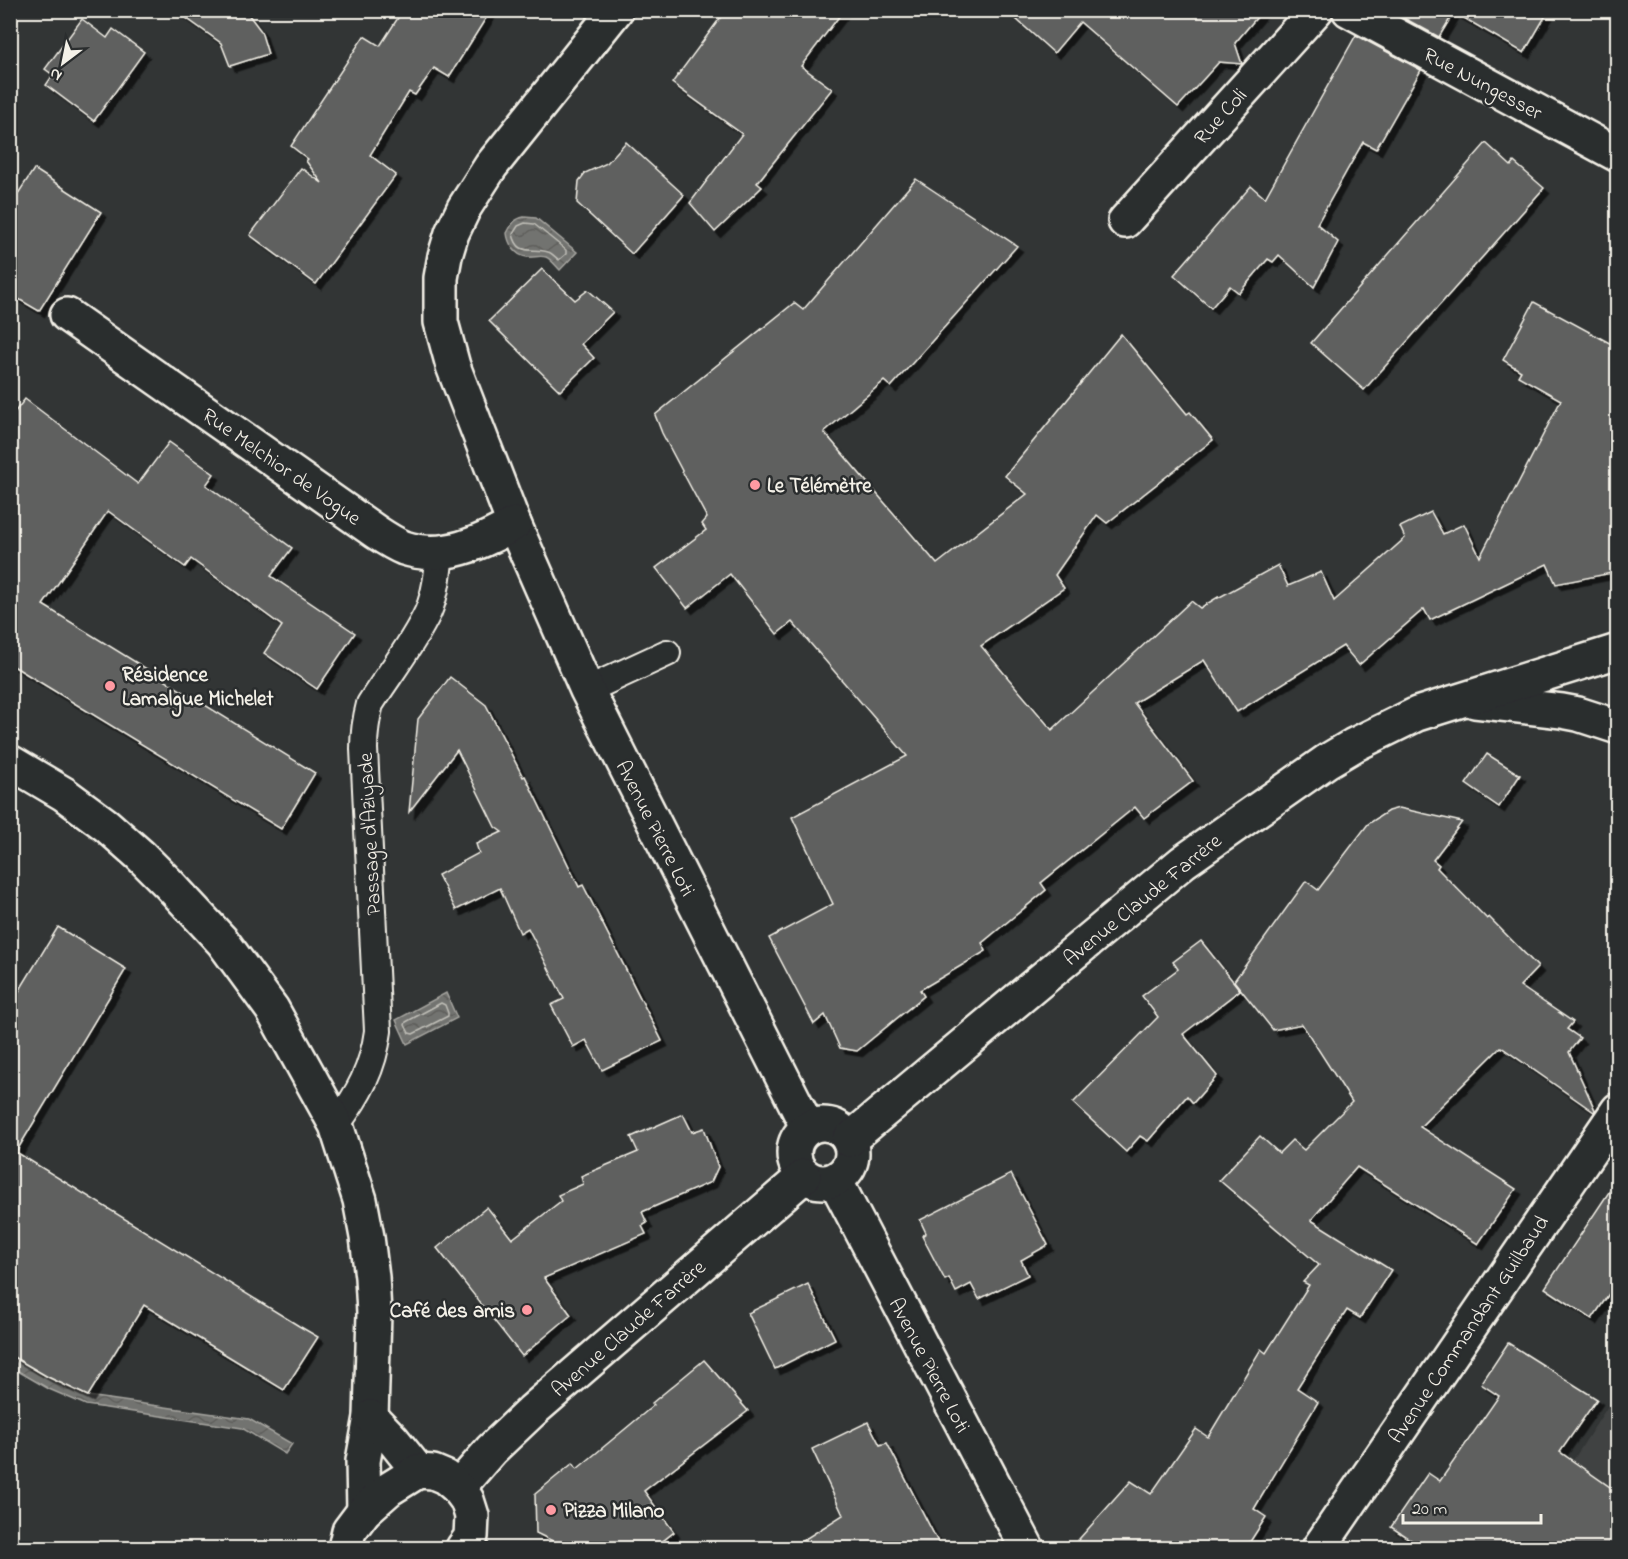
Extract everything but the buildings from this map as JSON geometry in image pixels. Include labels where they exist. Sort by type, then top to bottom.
[{"type":"street","name":"Avenue Pierre Loti","points":[[616,10],[492,166],[464,208],[452,233],[445,256],[441,278],[441,321],[453,366],[514,524],[587,690],[808,1128]]},
{"type":"street","name":"Rue Coli","points":[[1125,222],[1316,10]]},
{"type":"street","name":"Rue Nungesser","points":[[1349,10],[1617,154]]},
{"type":"street","name":"Rue Melchior de Vogue","points":[[67,315],[376,532],[404,547],[419,551],[440,552],[470,546],[514,524]]},
{"type":"street","name":"Avenue Claude Farrère","points":[[849,1140],[1183,862],[1327,761],[1417,714],[1617,651]]},
{"type":"street","name":"Avenue Claude Farrère","points":[[1461,700],[1562,711],[1617,727]]},
{"type":"street","points":[[10,762],[64,794],[106,825],[140,855],[223,942],[272,1009],[336,1125],[360,1200],[372,1277],[374,1313],[371,1417],[363,1461],[364,1511]]},
{"type":"street","name":"Avenue Commandant Guilbaud","points":[[1319,1548],[1617,1110]]},
{"type":"street","points":[[826,1124],[843,1132],[849,1140],[852,1158],[843,1175],[820,1178],[799,1171],[795,1162],[795,1143],[800,1134],[808,1128],[826,1124]]},
{"type":"street","name":"Avenue Pierre Loti","points":[[820,1178],[1027,1548]]},
{"type":"street","name":"Avenue Claude Farrère","points":[[458,1488],[496,1444],[532,1411],[820,1178]]},
{"type":"street","points":[[371,1417],[418,1471]]},
{"type":"street","points":[[345,1548],[349,1531],[364,1511],[389,1489],[418,1471],[433,1472],[445,1477],[467,1500],[472,1516],[471,1537],[463,1548]]},
{"type":"lane","name":"Passage d'Aziyade","points":[[336,1125],[350,1106],[369,1072],[378,1031],[364,749],[365,724],[370,704],[428,611],[438,576],[440,552]]},
{"type":"lane","points":[[587,690],[667,653]]},
{"type":"shaded area","points":[[1617,1392],[1617,1548],[1517,1548]]},
{"type":"water","points":[[524,217],[536,218],[577,252],[560,270],[546,257],[523,256],[513,248],[507,233],[514,222]]},
{"type":"water","points":[[446,993],[457,1018],[407,1044],[396,1020]]},
{"type":"water","points":[[11,1355],[48,1377],[88,1396],[249,1419],[292,1444],[285,1454],[242,1428],[86,1405],[49,1389],[11,1367]]},
{"type":"place","name":"Le Télémètre","points":[[755,485]]},
{"type":"place","name":"Résidence Lamalgue Michelet","points":[[110,686]]},
{"type":"place","name":"Café des amis","points":[[527,1310]]},
{"type":"place","name":"Pizza Milano","points":[[551,1510]]}]
